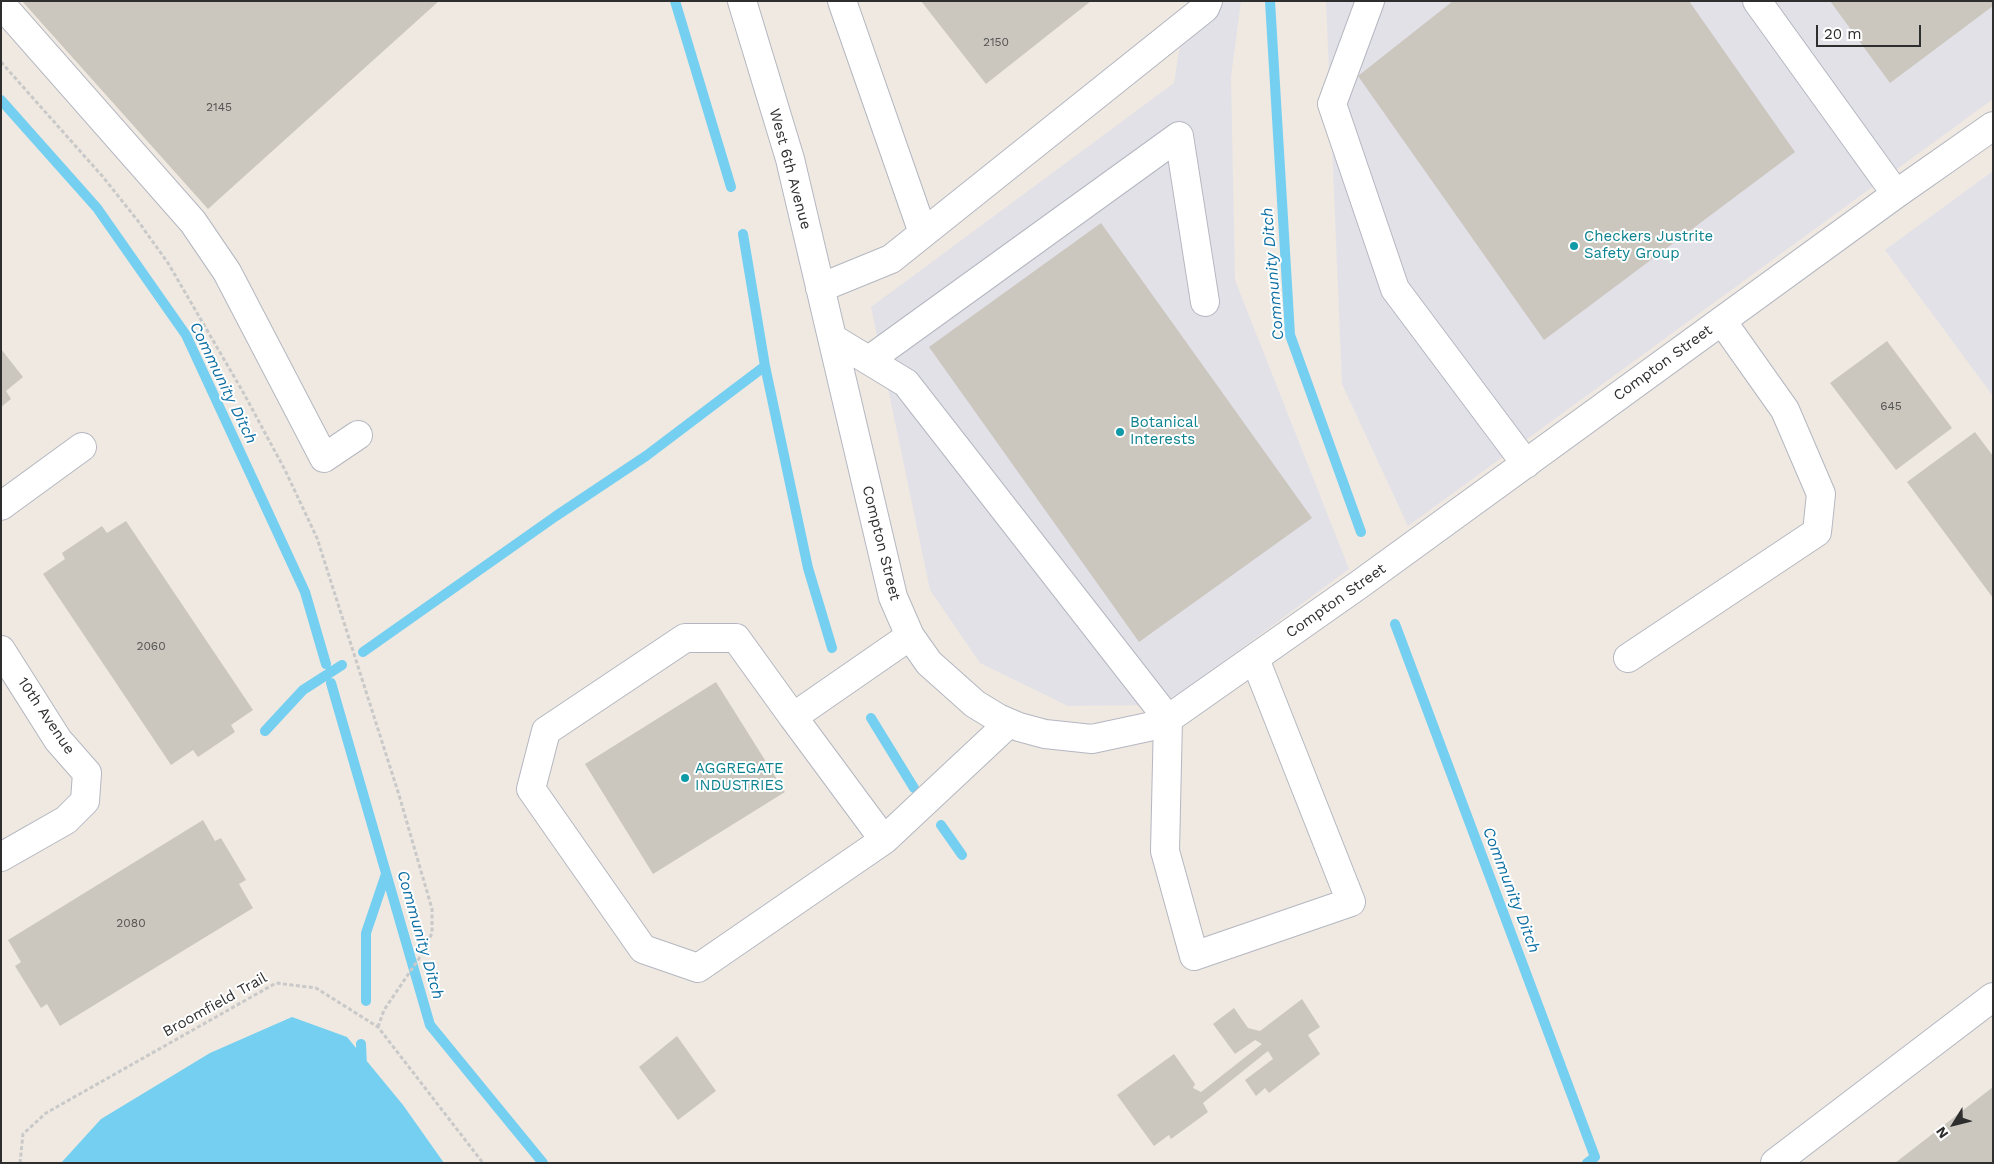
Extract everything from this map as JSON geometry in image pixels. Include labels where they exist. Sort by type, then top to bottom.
[{"type":"street","name":"West 6th Avenue","points":[[742,1],[790,159],[832,338]]},
{"type":"street","points":[[842,1],[923,233]]},
{"type":"street","points":[[820,288],[891,259],[1205,8],[1208,1]]},
{"type":"street","points":[[1370,1],[1332,104],[1394,289],[1526,464]]},
{"type":"street","points":[[1757,1],[1896,194]]},
{"type":"street","points":[[1,4],[193,222],[227,272],[324,458],[358,435]]},
{"type":"street","name":"Compton Street","points":[[832,338],[893,597],[910,636],[929,663],[975,704],[1009,722],[1045,734],[1092,739],[1148,727],[1168,720],[1360,584],[1896,194],[1993,126]]},
{"type":"street","points":[[869,360],[1180,136],[1205,302]]},
{"type":"street","points":[[1628,658],[1817,532],[1821,494],[1785,410],[1722,321]]},
{"type":"street","points":[[832,338],[906,383],[1168,720],[1165,851],[1194,956],[1351,902],[1255,659]]},
{"type":"street","points":[[1,506],[82,447]]},
{"type":"street","points":[[793,716],[910,636]]},
{"type":"street","points":[[884,840],[736,638],[685,638],[546,731],[531,789],[643,949],[698,968],[884,840],[1009,722]]},
{"type":"street","name":"10th Avenue","points":[[1,650],[58,740],[87,773],[85,801],[66,820],[1,857]]},
{"type":"street","points":[[1775,1163],[1993,997]]},
{"type":"path","points":[[1,62],[103,177],[168,263],[199,314],[285,470],[317,538],[399,795],[432,909],[432,933],[422,954],[384,1010],[378,1027]]},
{"type":"path","name":"Broomfield Trail","points":[[20,1163],[23,1134],[46,1113],[276,983],[316,988],[378,1027],[483,1163]]},
{"type":"shaded area","points":[[1187,1],[1241,1],[1231,77],[1235,280],[1349,569],[1185,690],[1157,705],[1068,706],[980,663],[930,590],[871,307],[1174,83]]},
{"type":"shaded area","points":[[1326,1],[1993,1],[1993,99],[1408,526],[1342,384]]},
{"type":"shaded area","points":[[1993,171],[1993,396],[1885,250]]},
{"type":"water","points":[[292,1017],[347,1037],[403,1105],[444,1163],[61,1163],[101,1119],[210,1053]]},
{"type":"building","points":[[22,1],[439,1],[208,209]]},
{"type":"building","points":[[921,1],[1091,1],[986,84]]},
{"type":"building","name":"Checkers Justrite Safety Group","points":[[1453,1],[1689,1],[1795,152],[1544,340],[1358,76]]},
{"type":"building","points":[[1830,1],[1993,1],[1993,6],[1890,83]]},
{"type":"building","name":"Botanical Interests","points":[[1101,223],[1312,518],[1139,642],[929,347]]},
{"type":"building","points":[[1887,341],[1952,428],[1896,470],[1830,383]]},
{"type":"building","points":[[1,349],[23,377],[6,391],[11,399],[1,407]]},
{"type":"building","points":[[1975,432],[1993,456],[1993,598],[1907,482]]},
{"type":"building","points":[[126,521],[253,710],[231,725],[235,732],[198,757],[193,750],[171,765],[43,574],[65,559],[62,553],[102,526],[107,533]]},
{"type":"building","name":"AGGREGATE INDUSTRIES","points":[[716,682],[785,792],[653,874],[585,764]]},
{"type":"building","points":[[203,820],[215,841],[221,838],[246,880],[239,884],[253,908],[60,1026],[47,1004],[41,1008],[15,966],[21,962],[8,940]]},
{"type":"building","points":[[1302,999],[1320,1027],[1308,1035],[1320,1054],[1269,1093],[1265,1088],[1256,1096],[1245,1080],[1273,1059],[1268,1051],[1203,1103],[1208,1112],[1171,1139],[1169,1135],[1154,1146],[1117,1095],[1174,1054],[1195,1084],[1193,1088],[1201,1092],[1262,1044],[1255,1040],[1235,1054],[1213,1024],[1234,1008],[1248,1028],[1260,1031]]},
{"type":"building","points":[[677,1036],[716,1091],[678,1120],[639,1067]]},
{"type":"building","points":[[1993,1087],[1993,1163],[1895,1163]]},
{"type":"waterway","points":[[675,1],[731,187]]},
{"type":"waterway","name":"Community Ditch","points":[[1270,1],[1290,335],[1361,532]]},
{"type":"waterway","name":"Community Ditch","points":[[1,100],[97,208],[186,335],[305,592],[326,664]]},
{"type":"waterway","points":[[743,234],[765,366],[808,568],[832,648]]},
{"type":"waterway","points":[[363,652],[556,516],[646,456],[765,366]]},
{"type":"waterway","name":"Community Ditch","points":[[1395,624],[1595,1157],[1587,1163]]},
{"type":"waterway","points":[[265,731],[303,690],[342,665]]},
{"type":"waterway","name":"Community Ditch","points":[[331,683],[430,1025],[543,1163]]},
{"type":"waterway","points":[[871,718],[914,788]]},
{"type":"waterway","points":[[941,825],[962,855]]},
{"type":"waterway","points":[[366,1001],[366,933],[386,874]]},
{"type":"waterway","points":[[361,1044],[362,1067]]},
{"type":"place","name":"Checkers Justrite Safety Group","points":[[1574,246]]},
{"type":"place","name":"Botanical Interests","points":[[1120,432]]},
{"type":"place","name":"AGGREGATE INDUSTRIES","points":[[685,778]]}]
